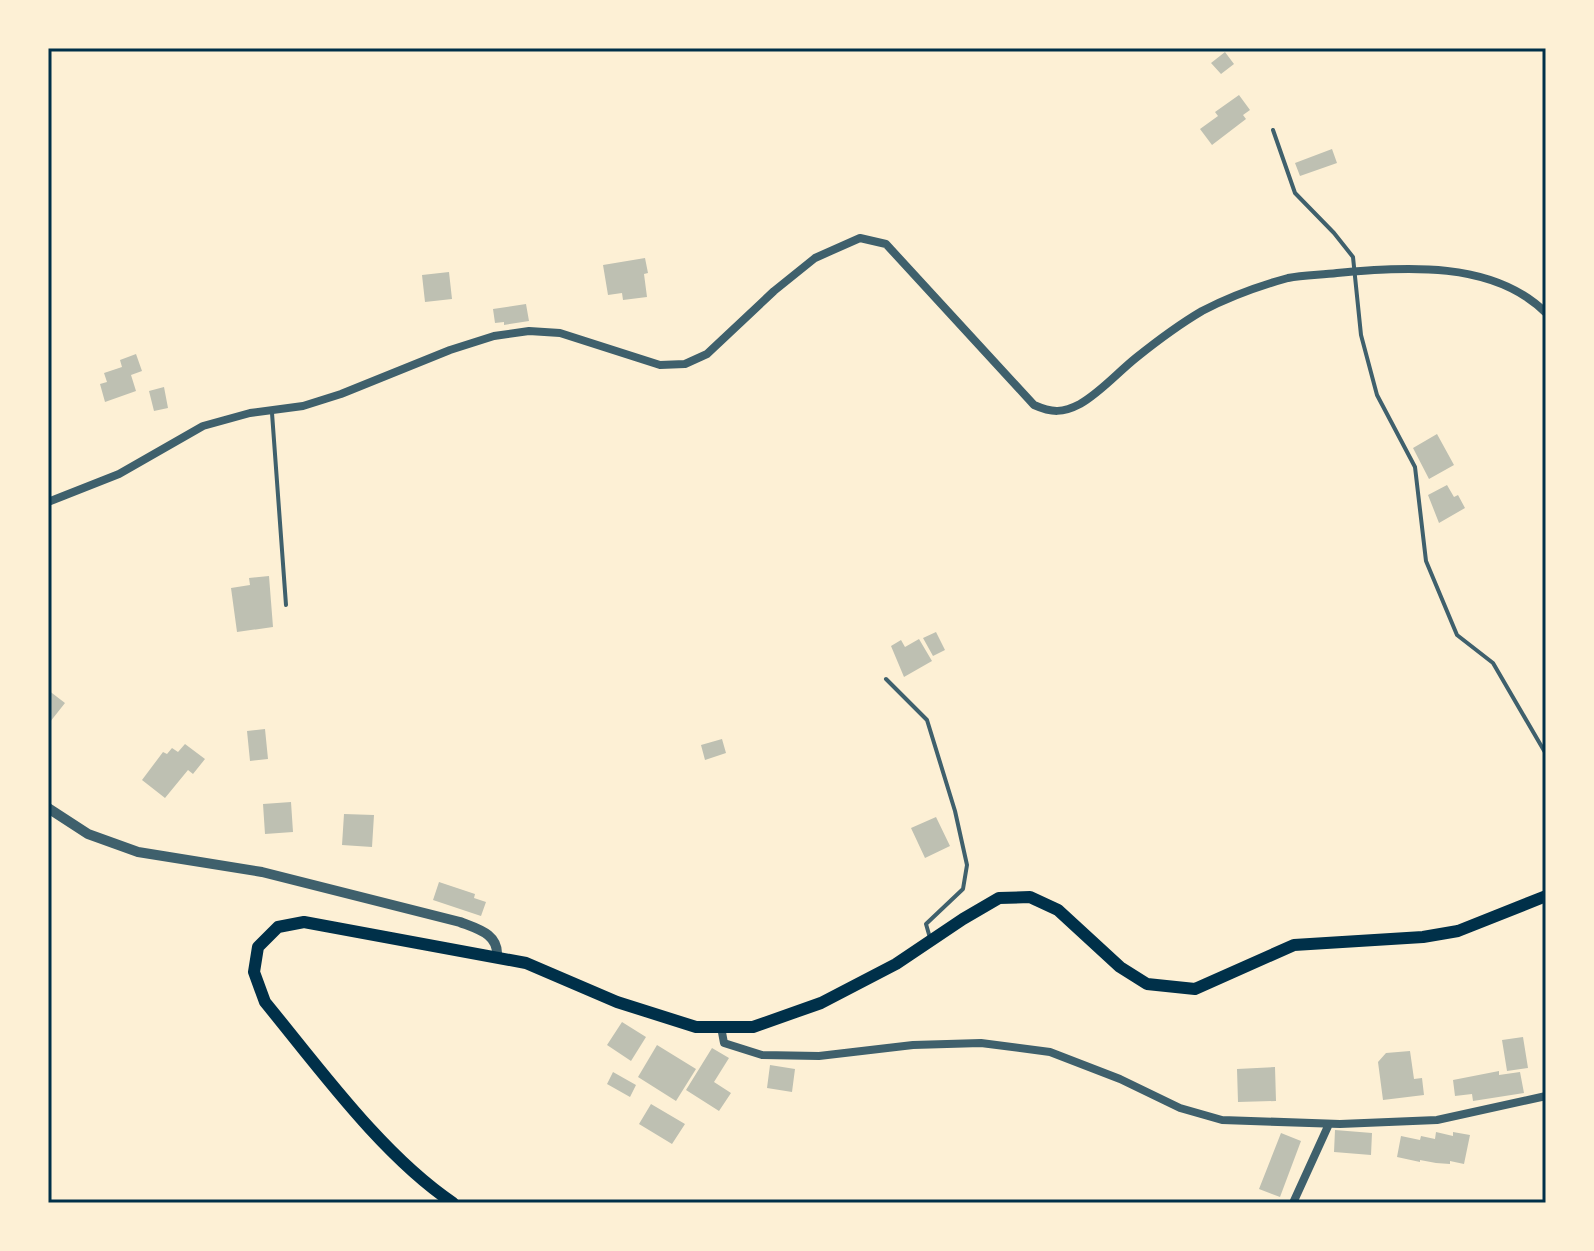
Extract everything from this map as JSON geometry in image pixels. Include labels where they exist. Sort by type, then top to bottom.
[{"type":"main road","points":[[453,1203],[430,1188],[400,1161],[265,1002],[254,972],[258,947],[278,927],[304,922],[526,963],[617,1002],[696,1027],[753,1027],[821,1003],[896,964],[999,898],[1030,897],[1058,910],[1120,967],[1147,984],[1195,989],[1294,945],[1423,937],[1458,931],[1546,896]]},
{"type":"street","points":[[48,502],[119,474],[203,426],[250,413],[303,406],[494,336],[529,331],[560,333],[660,365],[685,364],[707,354],[774,291],[815,258],[860,238],[886,244],[1034,405],[1052,413],[1080,404],[1137,357],[1202,312],[1246,292],[1290,278],[1415,269],[1456,273],[1498,283],[1534,301],[1546,313]]},
{"type":"street","points":[[48,808],[88,834],[138,852],[262,872],[460,922],[488,933],[498,948],[497,957]]},
{"type":"street","points":[[721,1027],[724,1043],[762,1055],[819,1056],[913,1045],[981,1043],[1050,1052],[1120,1079],[1180,1108],[1222,1120],[1329,1124],[1437,1120],[1546,1096]]},
{"type":"street","points":[[1293,1203],[1329,1124]]},
{"type":"lane","points":[[1273,130],[1295,193],[1353,257],[1361,335],[1377,395],[1415,467],[1426,561],[1457,635],[1493,663],[1546,754]]},
{"type":"lane","points":[[272,410],[286,605]]},
{"type":"lane","points":[[886,679],[927,720],[955,811],[967,865],[963,889],[926,924],[930,941]]},
{"type":"building","points":[[1225,52],[1234,64],[1221,74],[1211,63]]},
{"type":"building","points":[[1239,95],[1250,110],[1243,115],[1246,119],[1212,145],[1200,129],[1218,116],[1215,112]]},
{"type":"building","points":[[1332,149],[1337,163],[1300,176],[1295,163]]},
{"type":"building","points":[[645,258],[647,297],[623,300],[622,293],[608,295],[603,265]]},
{"type":"building","points":[[449,272],[452,299],[425,302],[422,275]]},
{"type":"building","points":[[526,304],[529,321],[504,325],[504,322],[495,323],[493,309]]},
{"type":"building","points":[[136,354],[142,371],[131,375],[136,391],[105,402],[100,384],[107,382],[104,373],[122,367],[120,360]]},
{"type":"building","points":[[164,387],[168,408],[154,411],[149,391]]},
{"type":"building","points":[[1437,434],[1454,465],[1429,479],[1413,448]]},
{"type":"building","points":[[1447,485],[1454,497],[1458,495],[1465,508],[1439,523],[1428,495]]},
{"type":"building","points":[[269,576],[273,627],[237,632],[231,588],[250,585],[249,578]]},
{"type":"building","points":[[936,632],[945,650],[933,656],[923,638]]},
{"type":"building","points":[[919,639],[932,661],[904,677],[891,646],[901,640],[905,647]]},
{"type":"building","points":[[48,690],[65,703],[50,722],[48,721]]},
{"type":"building","points":[[265,729],[268,759],[250,761],[247,731]]},
{"type":"building","points":[[722,739],[726,753],[705,760],[701,745]]},
{"type":"building","points":[[185,744],[205,759],[193,774],[188,770],[165,798],[142,780],[163,752],[167,754],[172,748],[178,752]]},
{"type":"building","points":[[291,802],[293,832],[265,834],[263,804]]},
{"type":"building","points":[[344,814],[374,815],[372,847],[342,845]]},
{"type":"building","points":[[936,817],[950,846],[925,858],[911,828]]},
{"type":"building","points":[[439,882],[475,894],[474,898],[486,902],[481,916],[433,900]]},
{"type":"building","points":[[622,1022],[646,1037],[631,1061],[607,1045]]},
{"type":"building","points":[[1523,1037],[1528,1068],[1507,1071],[1502,1040]]},
{"type":"building","points":[[657,1045],[696,1069],[676,1101],[638,1077]]},
{"type":"building","points":[[712,1048],[729,1058],[714,1082],[731,1093],[719,1111],[686,1090]]},
{"type":"building","points":[[1410,1051],[1414,1079],[1422,1078],[1424,1095],[1383,1100],[1378,1062],[1386,1053]]},
{"type":"building","points":[[770,1065],[795,1069],[792,1092],[767,1088]]},
{"type":"building","points":[[1275,1067],[1276,1101],[1238,1102],[1237,1069]]},
{"type":"building","points":[[1499,1071],[1499,1075],[1520,1072],[1524,1093],[1473,1101],[1472,1094],[1455,1096],[1453,1080]]},
{"type":"building","points":[[613,1072],[636,1085],[630,1097],[607,1084]]},
{"type":"building","points":[[651,1104],[685,1124],[672,1144],[639,1124]]},
{"type":"building","points":[[1335,1130],[1372,1133],[1371,1155],[1334,1152]]},
{"type":"building","points":[[1436,1132],[1453,1136],[1453,1132],[1470,1135],[1464,1164],[1420,1162],[1397,1157],[1401,1136],[1435,1139]]},
{"type":"building","points":[[1281,1133],[1301,1141],[1280,1197],[1259,1189]]}]
